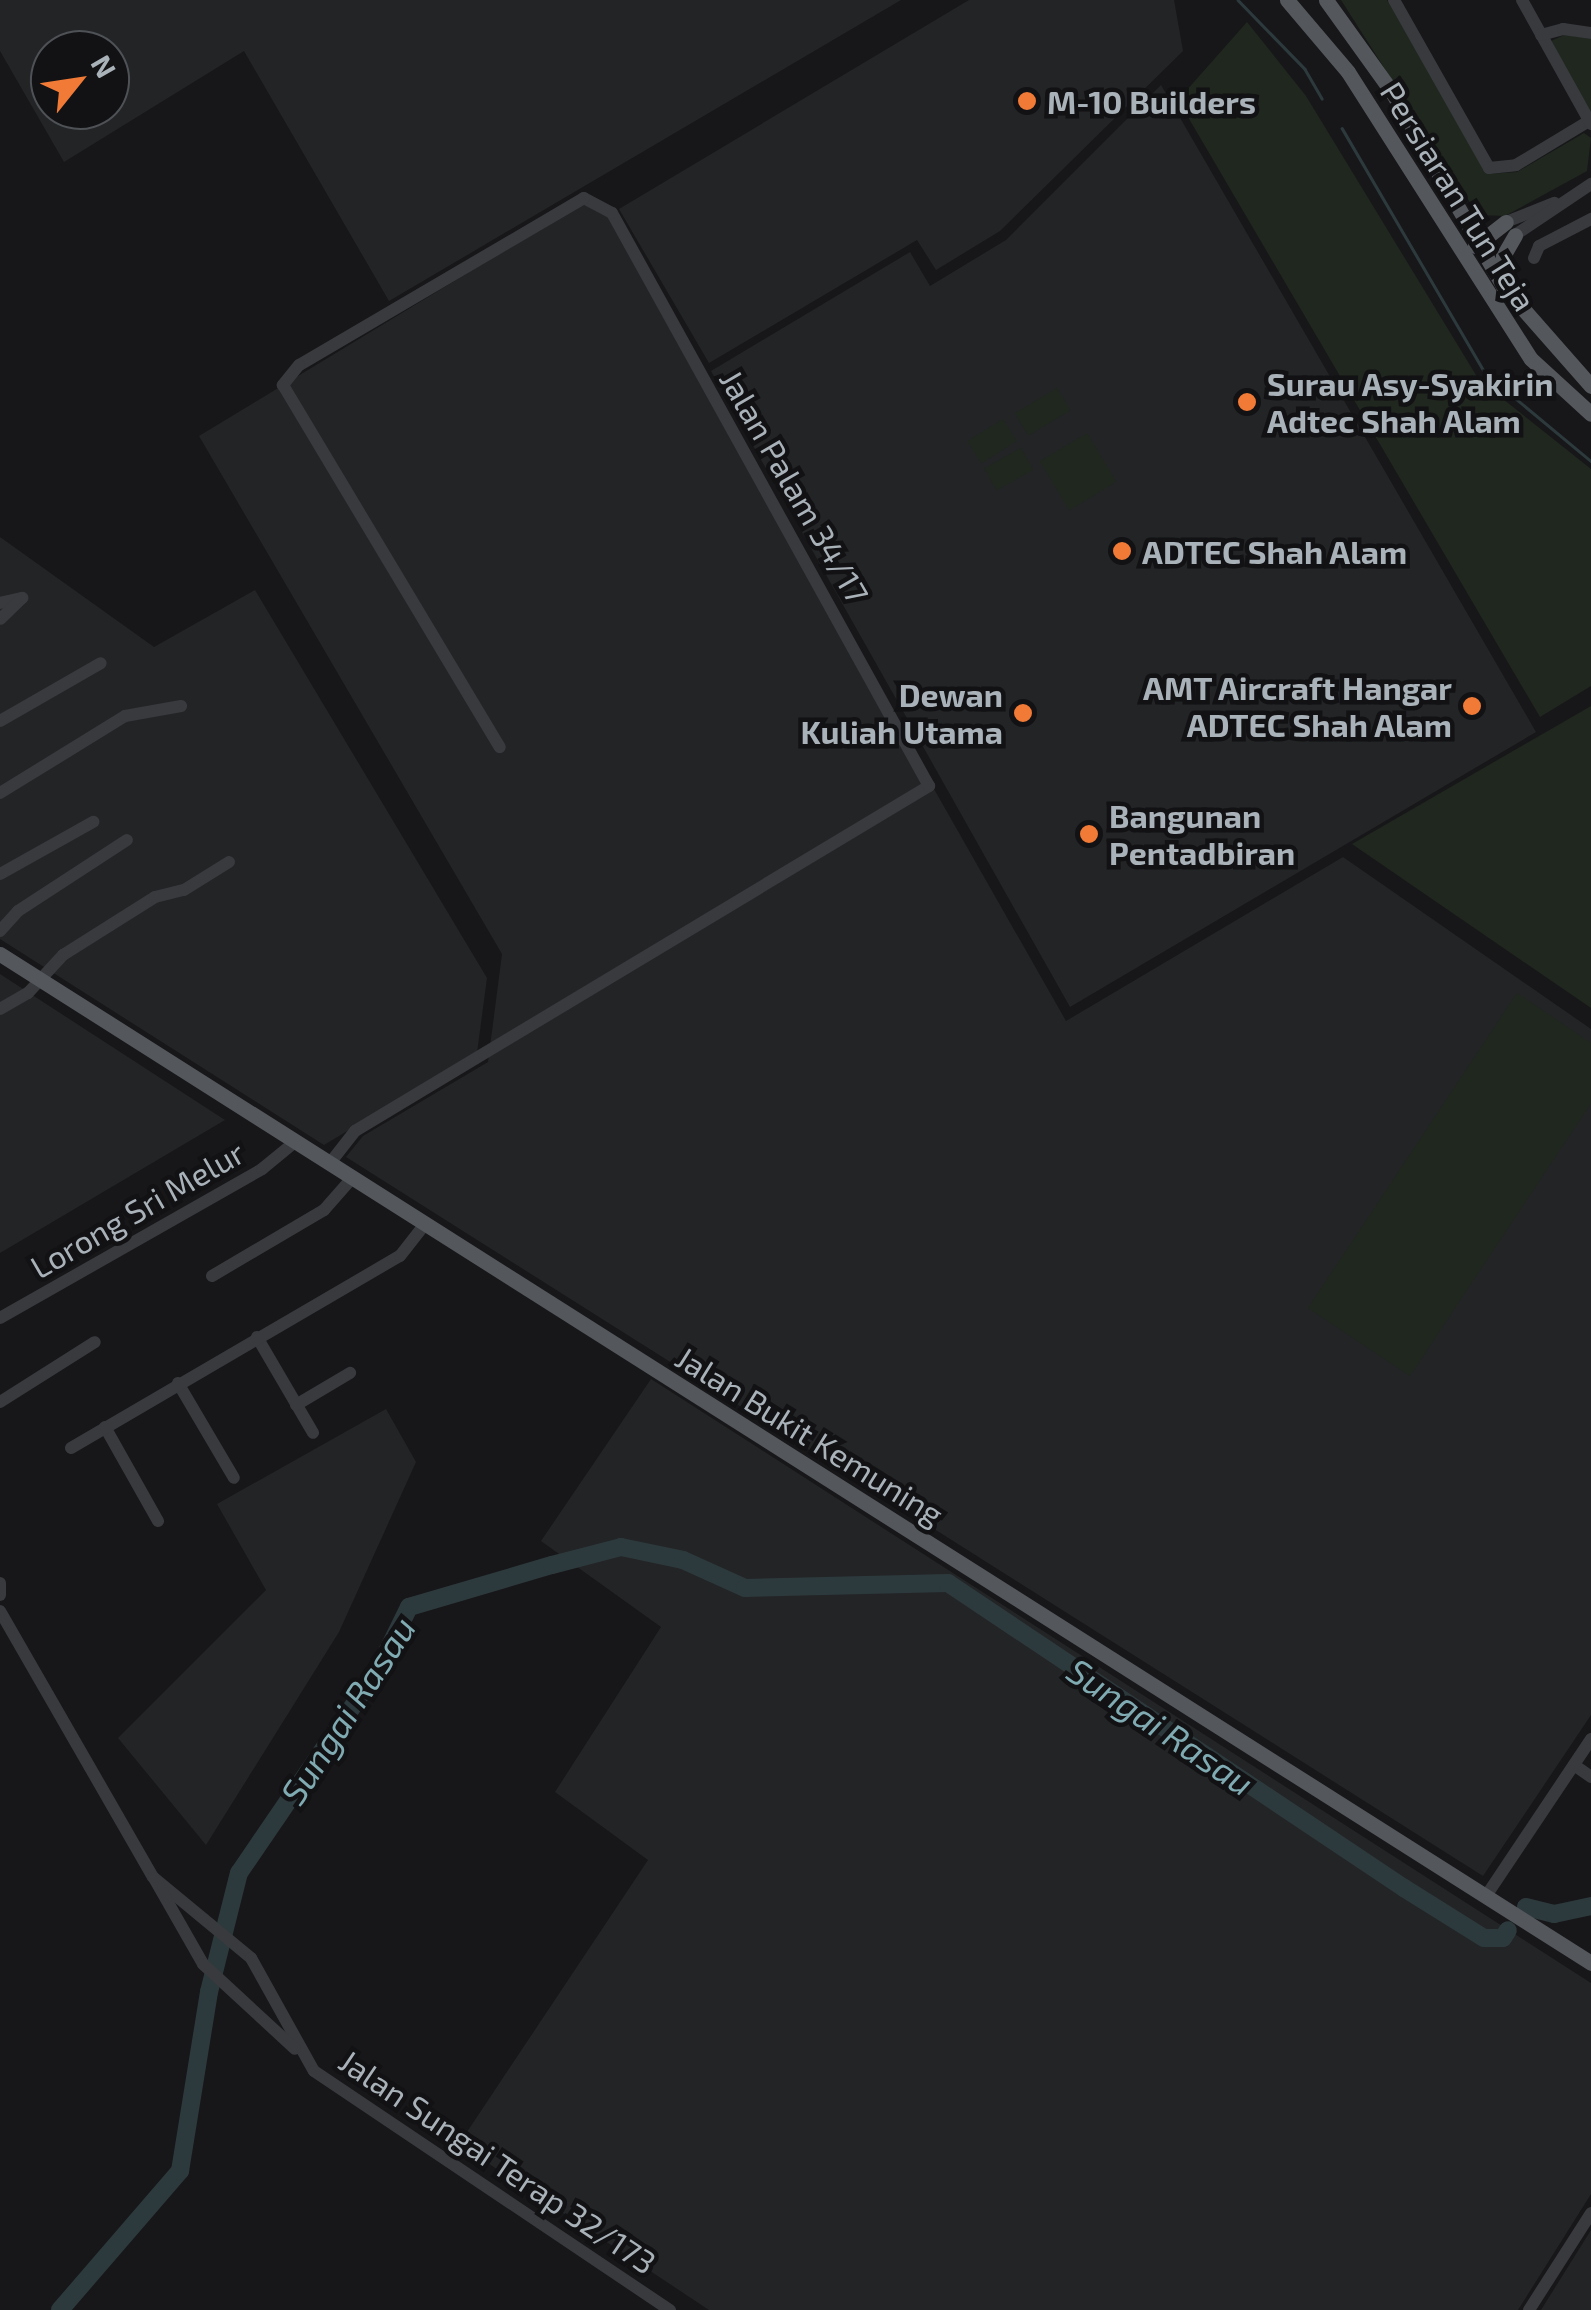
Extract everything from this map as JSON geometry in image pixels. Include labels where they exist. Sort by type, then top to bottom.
[{"type":"main road","name":"Persiaran Tun Teja","points":[[1286,0],[1348,72],[1504,286],[1591,386]]},
{"type":"main road","name":"Persiaran Tun Teja","points":[[1326,0],[1366,52],[1459,209],[1531,359],[1591,414]]},
{"type":"main road","points":[[1459,209],[1478,220],[1510,228]]},
{"type":"main road","points":[[1475,249],[1510,228]]},
{"type":"main road","points":[[1504,286],[1503,256],[1510,228]]},
{"type":"main road","name":"Jalan Bukit Kemuning","points":[[0,954],[1591,1964]]},
{"type":"street","points":[[1394,0],[1489,168],[1516,165],[1590,122],[1522,0]]},
{"type":"street","points":[[1542,35],[1563,28],[1591,33]]},
{"type":"street","points":[[1510,228],[1591,184]]},
{"type":"street","name":"Jalan Palam 34/17","points":[[330,1163],[355,1132],[929,786],[612,213],[584,198],[285,376],[288,395],[500,748]]},
{"type":"street","points":[[1534,258],[1539,246],[1591,219]]},
{"type":"street","points":[[0,603],[22,598],[0,619]]},
{"type":"street","points":[[0,721],[101,663]]},
{"type":"street","points":[[0,793],[125,716],[181,706]]},
{"type":"street","points":[[0,874],[93,822]]},
{"type":"street","points":[[0,930],[18,911],[126,840]]},
{"type":"street","points":[[0,1008],[41,980],[62,955],[154,897],[184,890],[230,862]]},
{"type":"street","name":"Lorong Sri Melur","points":[[0,1318],[262,1170],[296,1141]]},
{"type":"street","points":[[212,1276],[324,1210],[352,1177]]},
{"type":"street","points":[[71,1448],[400,1256],[426,1224]]},
{"type":"street","points":[[257,1337],[313,1433]]},
{"type":"street","points":[[0,1402],[95,1342]]},
{"type":"street","points":[[296,1405],[350,1373]]},
{"type":"street","points":[[178,1383],[234,1478]]},
{"type":"street","points":[[105,1427],[158,1521]]},
{"type":"street","points":[[0,1582],[0,1595]]},
{"type":"street","name":"Jalan Sungai Terap 32/173","points":[[0,1611],[153,1877],[251,1958],[305,2058],[375,2115],[670,2310]]},
{"type":"street","points":[[0,1632],[40,1680]]},
{"type":"street","points":[[1486,1896],[1591,1739]]},
{"type":"street","points":[[1574,1765],[1591,1777]]},
{"type":"street","points":[[153,1877],[203,1964],[305,2058]]},
{"type":"street","points":[[1529,2310],[1591,2213]]},
{"type":"shaded area","points":[[0,0],[901,0],[389,301],[244,51],[130,121],[130,30],[30,30],[30,103],[0,51]]},
{"type":"shaded area","points":[[969,0],[1174,0],[1183,51],[1000,231],[936,270],[917,240],[709,363],[619,209]]},
{"type":"shaded area","points":[[1341,0],[1387,0],[1488,174],[1517,172],[1584,133],[1591,138],[1587,171],[1505,216],[1478,215]]},
{"type":"shaded area","points":[[1247,22],[1306,96],[1479,380],[1591,469],[1591,686],[1540,717],[1178,100]]},
{"type":"shaded area","points":[[1564,35],[1591,38],[1591,114],[1551,41]]},
{"type":"shaded area","name":"ADTEC Shah Alam","points":[[1161,85],[1536,732],[1070,1007],[711,371],[910,252],[930,286],[1006,240]]},
{"type":"shaded area","points":[[46,130],[116,130],[64,162]]},
{"type":"shaded area","points":[[583,203],[608,216],[1066,1021],[1343,857],[1591,1029],[1591,1715],[1483,1876],[346,1157],[363,1136],[488,1062],[502,954],[199,436]]},
{"type":"shaded area","points":[[1057,388],[1070,410],[1028,436],[1015,413]]},
{"type":"shaded area","points":[[1003,419],[1017,441],[981,463],[967,441]]},
{"type":"shaded area","points":[[1087,433],[1116,482],[1069,510],[1040,461]]},
{"type":"shaded area","points":[[1021,448],[1033,470],[996,490],[984,468]]},
{"type":"shaded area","points":[[0,537],[154,647],[255,590],[487,978],[477,1053],[324,1145],[0,939]]},
{"type":"shaded area","points":[[1591,706],[1591,1008],[1352,844]]},
{"type":"shaded area","points":[[0,974],[225,1120],[0,1253]]},
{"type":"shaded area","points":[[1517,993],[1591,1043],[1591,1103],[1410,1376],[1308,1308]]},
{"type":"shaded area","points":[[651,1379],[1591,1983],[1591,2194],[1518,2310],[709,2310],[459,2144],[648,1860],[555,1792],[661,1627],[541,1541]]},
{"type":"shaded area","points":[[386,1409],[416,1462],[339,1632],[206,1845],[118,1738],[266,1590],[217,1504]]},
{"type":"shaded area","points":[[1591,2230],[1591,2310],[1541,2310]]},
{"type":"waterway","points":[[1238,0],[1305,69],[1322,99]]},
{"type":"waterway","points":[[1342,128],[1485,373],[1591,461]]},
{"type":"waterway","name":"Sungai Rasau","points":[[60,2310],[180,2171],[209,1992],[239,1873],[380,1666],[409,1607],[552,1565],[621,1547],[683,1560],[745,1588],[948,1583],[1484,1938],[1503,1938],[1508,1930]]},
{"type":"waterway","name":"Sungai Rasau","points":[[1526,1907],[1554,1914],[1591,1906]]},
{"type":"place","name":"M-10 Builders","points":[[1027,101]]},
{"type":"place","name":"Surau Asy-Syakirin Adtec Shah Alam","points":[[1247,402]]},
{"type":"place","name":"ADTEC Shah Alam","points":[[1122,551]]},
{"type":"place","name":"AMT Aircraft Hangar ADTEC Shah Alam","points":[[1472,706]]},
{"type":"place","name":"Dewan Kuliah Utama","points":[[1023,713]]},
{"type":"place","name":"Bangunan Pentadbiran","points":[[1089,834]]}]
